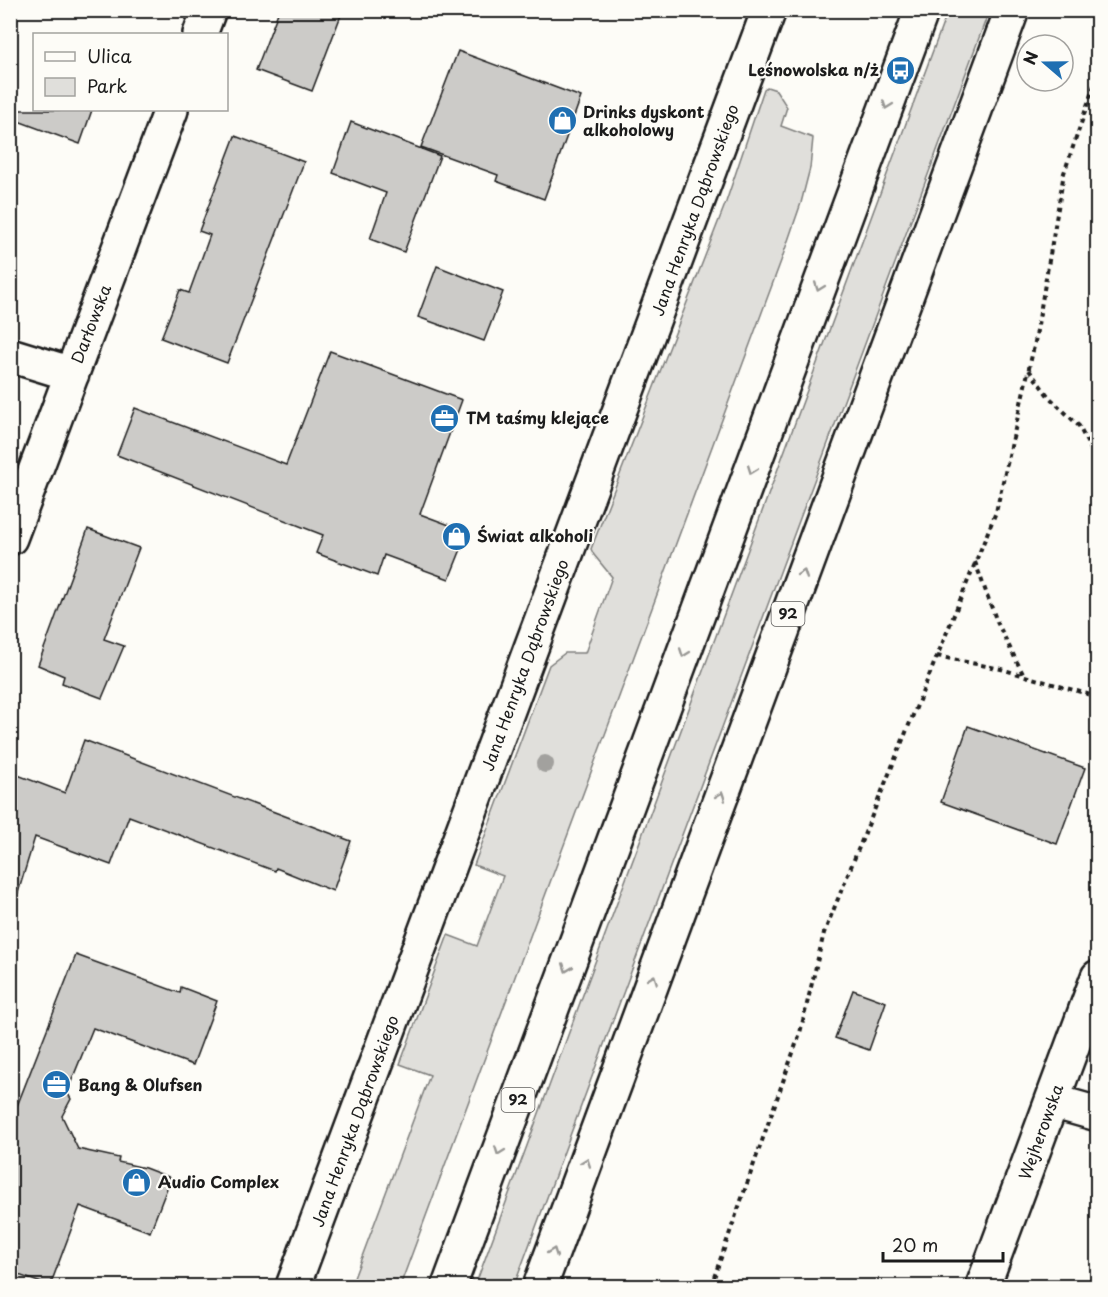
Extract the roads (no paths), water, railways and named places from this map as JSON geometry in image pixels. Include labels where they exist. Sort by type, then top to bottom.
[{"type":"main road","points":[[200,33],[209,10]]},
{"type":"main road","name":"Jana Henryka Dąbrowskiego","points":[[293,1287],[770,10]]},
{"type":"main road","name":"92","points":[[449,1287],[922,10]]},
{"type":"main road","name":"92","points":[[540,1287],[1012,10]]},
{"type":"main road","name":"Darłowska","points":[[10,538],[171,111]]},
{"type":"main road","points":[[10,355],[72,374]]},
{"type":"main road","name":"Wejherowska","points":[[983,1287],[1098,977]]},
{"type":"main road","points":[[1052,1101],[1098,1114]]},
{"type":"place","name":"Leśnowolska n/ż","points":[[900,70]]},
{"type":"place","name":"Drinks dyskont alkoholowy","points":[[562,121]]},
{"type":"place","name":"TM taśmy klejące","points":[[445,418]]},
{"type":"place","name":"Świat alkoholi","points":[[456,536]]},
{"type":"place","name":"Bang & Olufsen","points":[[57,1085]]},
{"type":"place","name":"Audio Complex","points":[[137,1182]]}]
